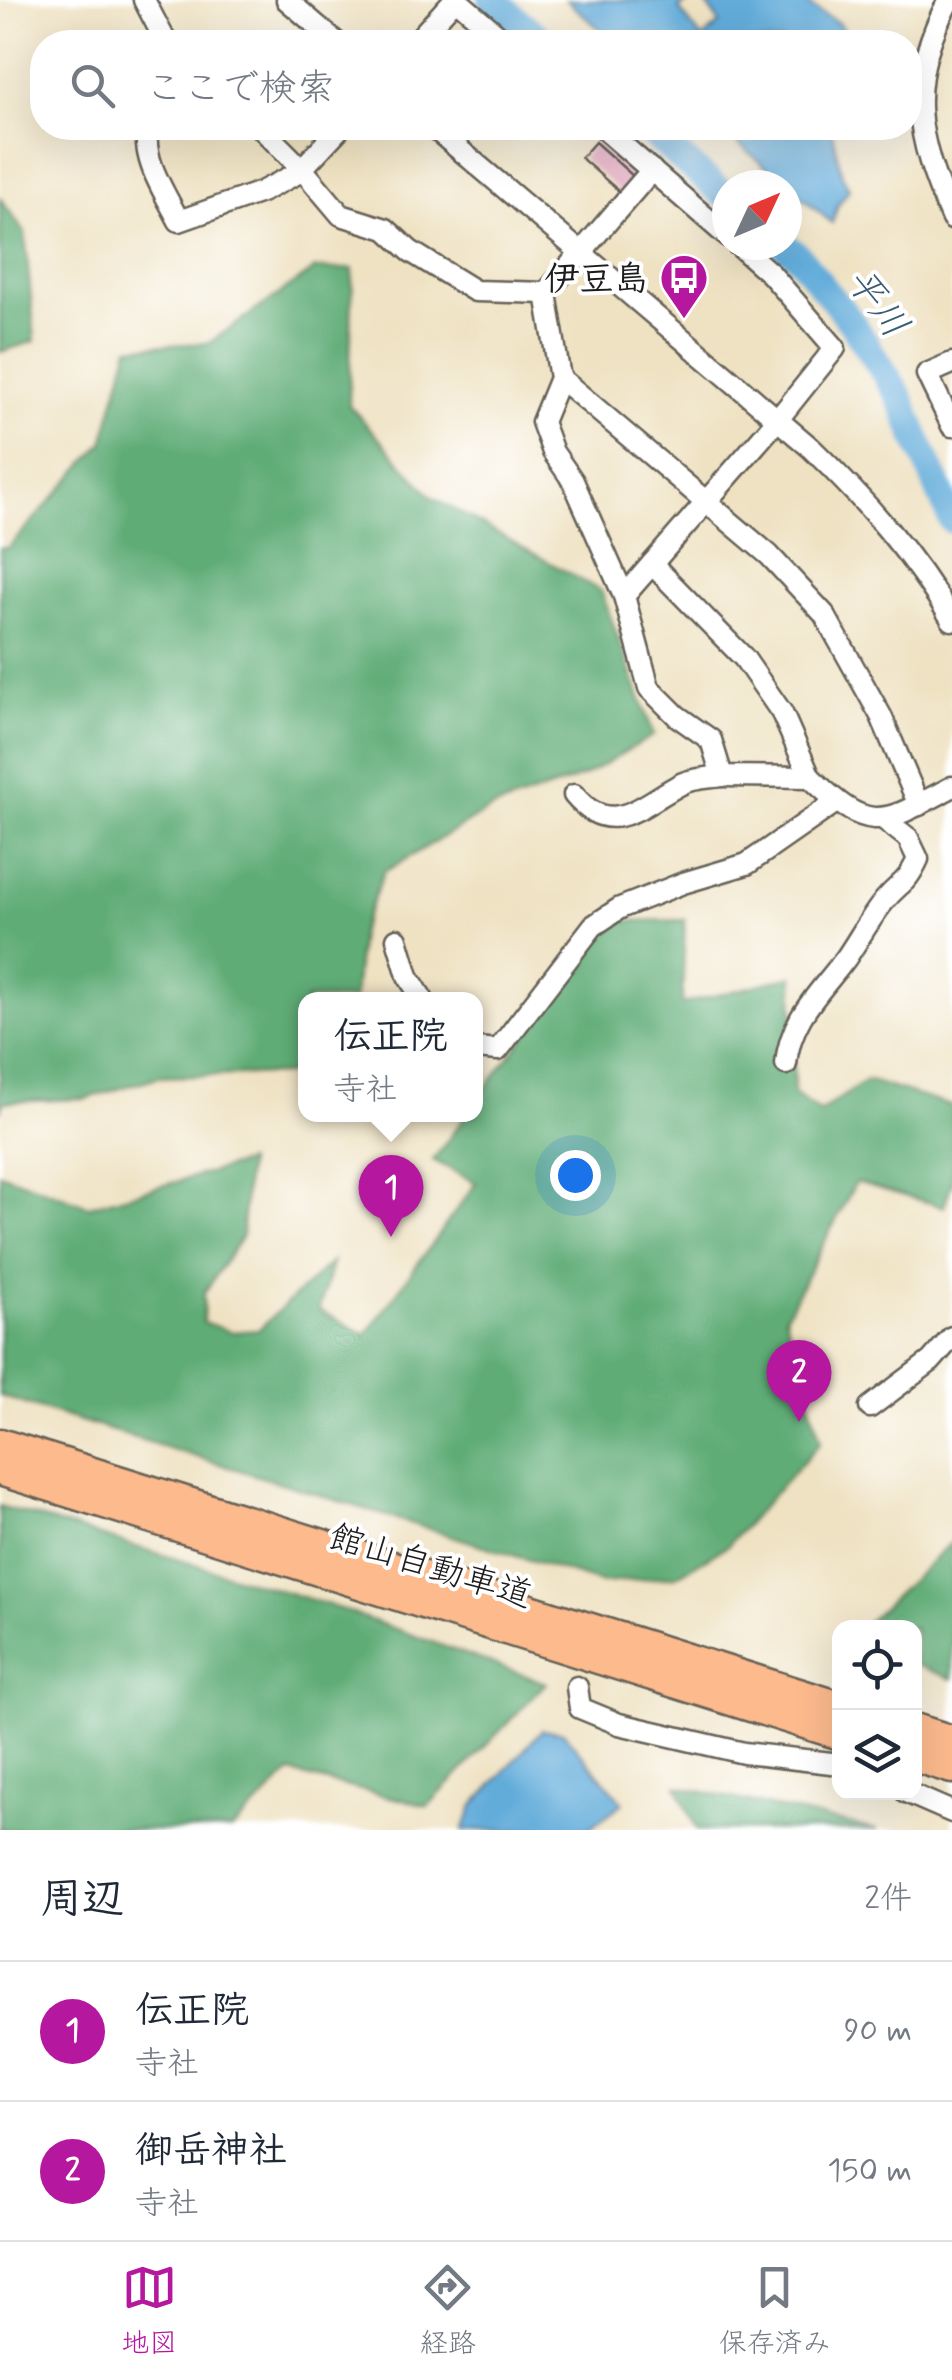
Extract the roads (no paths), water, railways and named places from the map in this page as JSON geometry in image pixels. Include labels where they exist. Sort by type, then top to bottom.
[{"type":"highway","name":"館山自動車道","points":[[0,1444],[832,1704]]},
{"type":"highway","name":"館山自動車道","points":[[0,1470],[832,1731]]},
{"type":"highway","points":[[922,1732],[952,1741]]},
{"type":"highway","points":[[922,1759],[952,1768]]},
{"type":"street","points":[[144,0],[160,30]]},
{"type":"street","points":[[287,0],[322,30]]},
{"type":"street","points":[[427,30],[455,0],[491,30]]},
{"type":"street","points":[[922,77],[933,30],[949,0]]},
{"type":"street","points":[[922,130],[930,169],[952,220]]},
{"type":"street","points":[[145,140],[152,166],[179,220],[261,192],[303,170],[329,140]]},
{"type":"street","points":[[273,140],[341,215],[386,228],[410,251],[475,291],[546,294]]},
{"type":"street","points":[[448,140],[779,418],[865,501],[898,539],[952,620]]},
{"type":"street","points":[[618,140],[712,223]]},
{"type":"street","points":[[546,294],[652,170]]},
{"type":"street","points":[[624,596],[835,348],[755,260]]},
{"type":"street","points":[[546,294],[560,378],[542,422],[624,596],[649,688],[676,716],[712,740],[722,776]]},
{"type":"street","points":[[952,363],[927,374],[952,426]]},
{"type":"street","points":[[560,378],[769,555],[824,614],[881,716],[919,805]]},
{"type":"street","points":[[652,564],[744,658],[782,713],[810,777],[836,802],[864,818],[885,820],[952,788]]},
{"type":"street","points":[[574,795],[598,816],[620,818],[688,780],[722,776],[810,777]]},
{"type":"street","points":[[483,1049],[498,1050],[593,926],[620,908],[667,889],[747,864],[836,802]]},
{"type":"street","points":[[786,1064],[796,1023],[813,996],[842,963],[887,898],[909,880],[918,859],[908,838],[885,820]]},
{"type":"street","points":[[397,939],[408,976],[418,992]]},
{"type":"street","points":[[870,1408],[931,1361],[952,1338]]},
{"type":"street","points":[[577,1687],[580,1708],[619,1724],[744,1754],[832,1763]]},
{"type":"street","points":[[922,1799],[952,1812]]},
{"type":"water","points":[[566,0],[690,0],[679,9],[695,30],[601,30]]},
{"type":"water","points":[[704,0],[800,0],[840,24],[843,30],[713,30],[720,24]]},
{"type":"water","points":[[734,140],[834,140],[849,189],[832,223],[802,198],[802,170],[770,170]]},
{"type":"water","points":[[542,1730],[563,1732],[623,1803],[587,1830],[463,1830],[474,1805]]},
{"type":"waterway","name":"平川","points":[[492,0],[529,30]]},
{"type":"waterway","name":"平川","points":[[659,140],[712,184]]},
{"type":"waterway","name":"平川","points":[[801,260],[852,323],[898,394],[952,520]]},
{"type":"place","name":"伊豆島","points":[[684,320]]},
{"type":"place","name":"伝正院","points":[[391,1237]]},
{"type":"place","name":"御岳神社","points":[[799,1422]]}]
